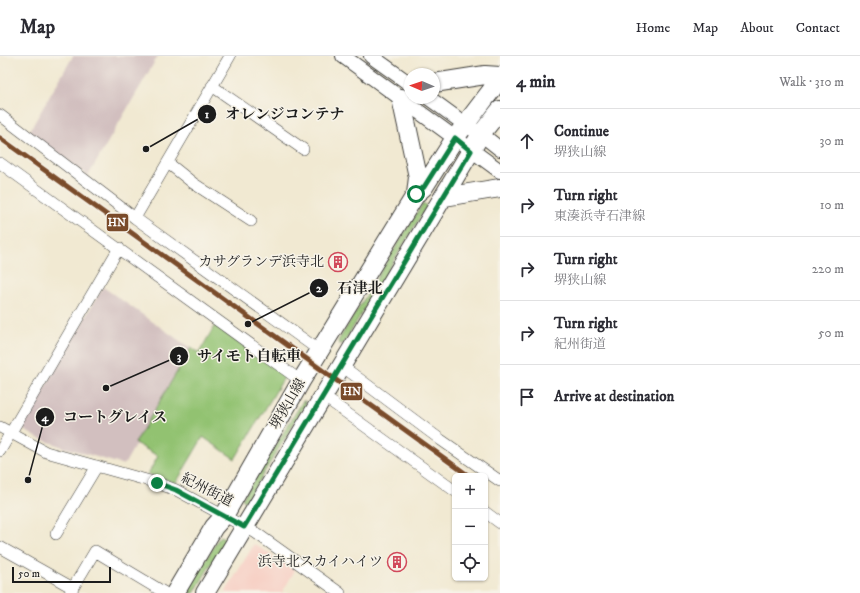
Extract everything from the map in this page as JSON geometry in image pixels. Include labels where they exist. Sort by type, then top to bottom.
[{"type":"main road","points":[[440,82],[485,75],[500,76]]},
{"type":"main road","name":"堺狭山線","points":[[175,593],[214,527],[224,516],[301,380],[416,194],[424,187],[460,132],[500,79]]},
{"type":"main road","points":[[407,104],[418,177],[416,194]]},
{"type":"main road","name":"堺狭山線","points":[[205,593],[481,134],[500,110]]},
{"type":"main road","points":[[444,197],[500,188]]},
{"type":"street","points":[[135,218],[230,56]]},
{"type":"street","points":[[343,56],[404,90]]},
{"type":"street","points":[[371,56],[404,90]]},
{"type":"street","points":[[212,86],[303,149]]},
{"type":"street","points":[[422,104],[460,132],[481,134],[500,149]]},
{"type":"street","points":[[434,104],[460,132],[471,151],[500,171]]},
{"type":"street","points":[[0,115],[135,218],[320,351]]},
{"type":"street","points":[[0,163],[301,380]]},
{"type":"street","points":[[168,163],[193,183],[251,221]]},
{"type":"street","points":[[0,451],[119,248]]},
{"type":"street","points":[[342,366],[441,440],[500,481]]},
{"type":"street","points":[[323,396],[452,489]]},
{"type":"street","name":"紀州街道","points":[[0,427],[46,452],[164,485],[176,490],[256,533],[340,593]]},
{"type":"street","points":[[56,534],[97,466]]},
{"type":"street","points":[[488,514],[500,523]]},
{"type":"street","points":[[0,547],[71,591],[95,551],[165,593]]},
{"type":"shaded area","points":[[73,56],[158,56],[88,176],[29,132]]},
{"type":"shaded area","points":[[103,287],[190,348],[124,465],[63,447],[38,438],[21,428]]},
{"type":"shaded area","points":[[254,544],[295,570],[282,593],[225,593]]},
{"type":"green space","points":[[423,203],[427,206],[343,344],[339,344],[338,341]]},
{"type":"green space","points":[[215,325],[285,376],[235,459],[203,437],[176,483],[148,474],[158,456],[135,443],[191,348],[199,353]]},
{"type":"green space","points":[[303,401],[305,401],[306,404],[246,502],[242,499]]},
{"type":"green space","points":[[220,536],[226,539],[194,593],[186,593]]},
{"type":"transit line","name":"HN","points":[[0,138],[465,473]]},
{"type":"place","name":"オレンジコンテナ","points":[[146,149]]},
{"type":"place","name":"カサグランデ浜寺北","points":[[338,262]]},
{"type":"place","name":"石津北","points":[[248,324]]},
{"type":"place","name":"サイモト自転車","points":[[106,388]]},
{"type":"place","name":"コートグレイス","points":[[28,480]]},
{"type":"place","name":"浜寺北スカイハイツ","points":[[397,562]]},
{"type":"route","points":[[157,483],[176,490],[244,527],[471,151],[455,138],[424,187],[416,194]]}]
